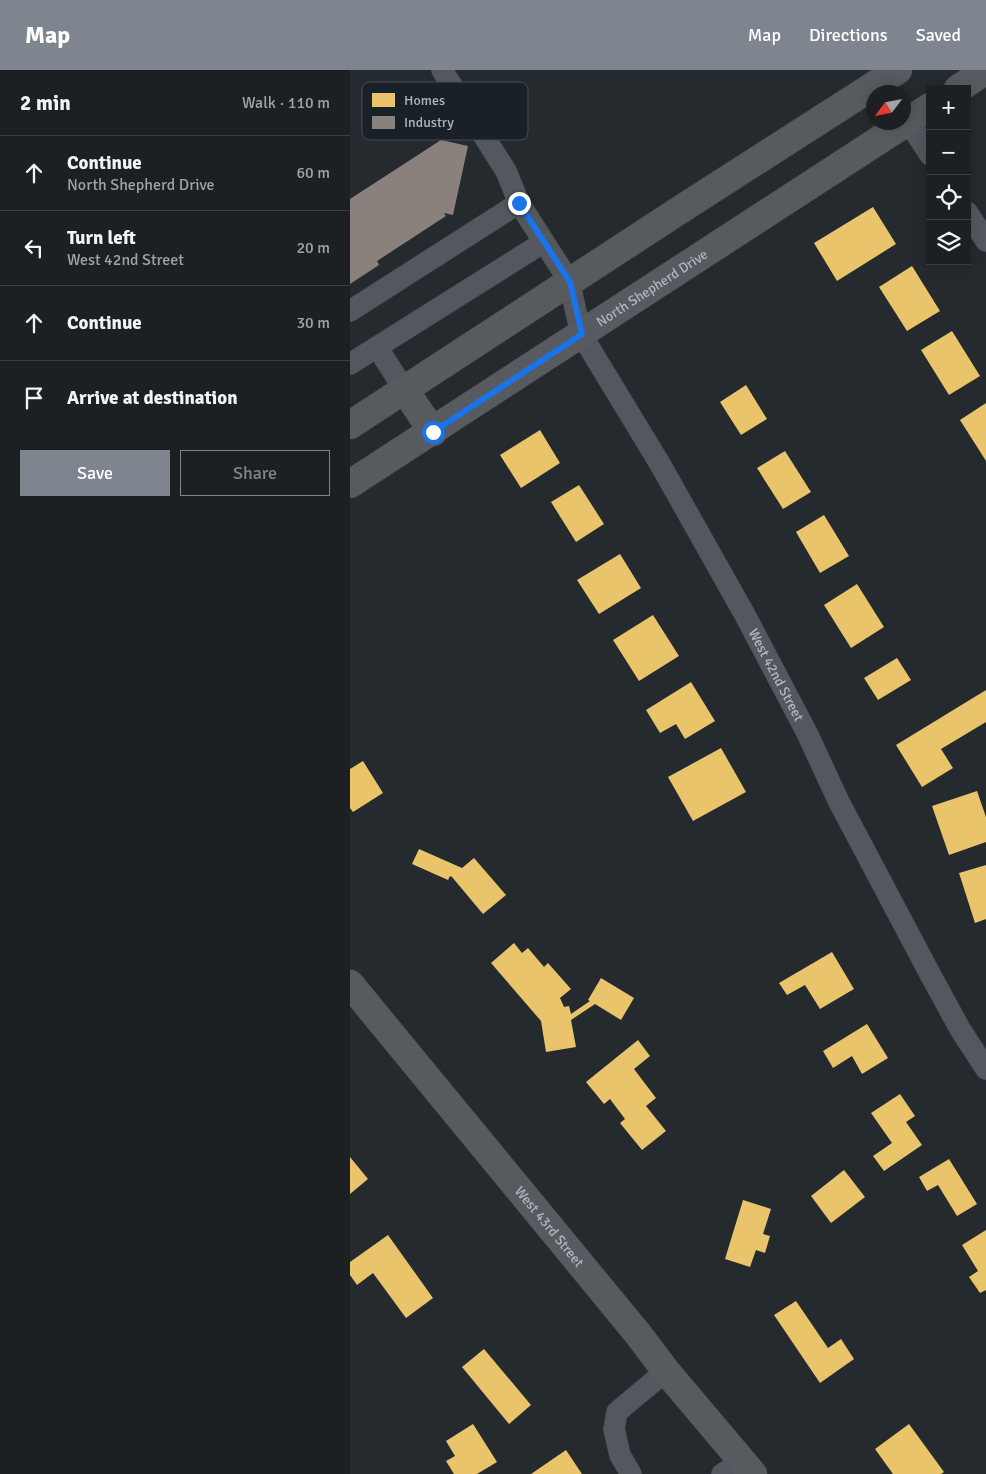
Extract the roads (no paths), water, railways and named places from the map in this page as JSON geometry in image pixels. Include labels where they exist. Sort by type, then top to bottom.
[{"type":"main road","points":[[964,85],[986,70]]},
{"type":"main road","points":[[350,424],[677,211],[886,79]]},
{"type":"main road","name":"North Shepherd Drive","points":[[350,484],[433,432],[914,115]]},
{"type":"main road","points":[[404,389],[433,432]]},
{"type":"main road","name":"West 43rd Street","points":[[350,984],[638,1334],[743,1470]]},
{"type":"street","points":[[442,70],[450,82]]},
{"type":"street","points":[[914,115],[926,145]]},
{"type":"street","points":[[486,140],[506,171],[519,203],[570,282]]},
{"type":"street","points":[[350,311],[519,203]]},
{"type":"street","points":[[971,218],[986,241]]},
{"type":"street","points":[[350,364],[544,242]]},
{"type":"street","name":"West 42nd Street","points":[[570,282],[582,334],[660,464],[745,615],[807,733],[839,802],[925,966],[960,1029],[986,1069]]},
{"type":"street","points":[[377,347],[404,389]]},
{"type":"street","points":[[631,1474],[620,1455],[614,1429],[617,1412],[666,1371]]}]
